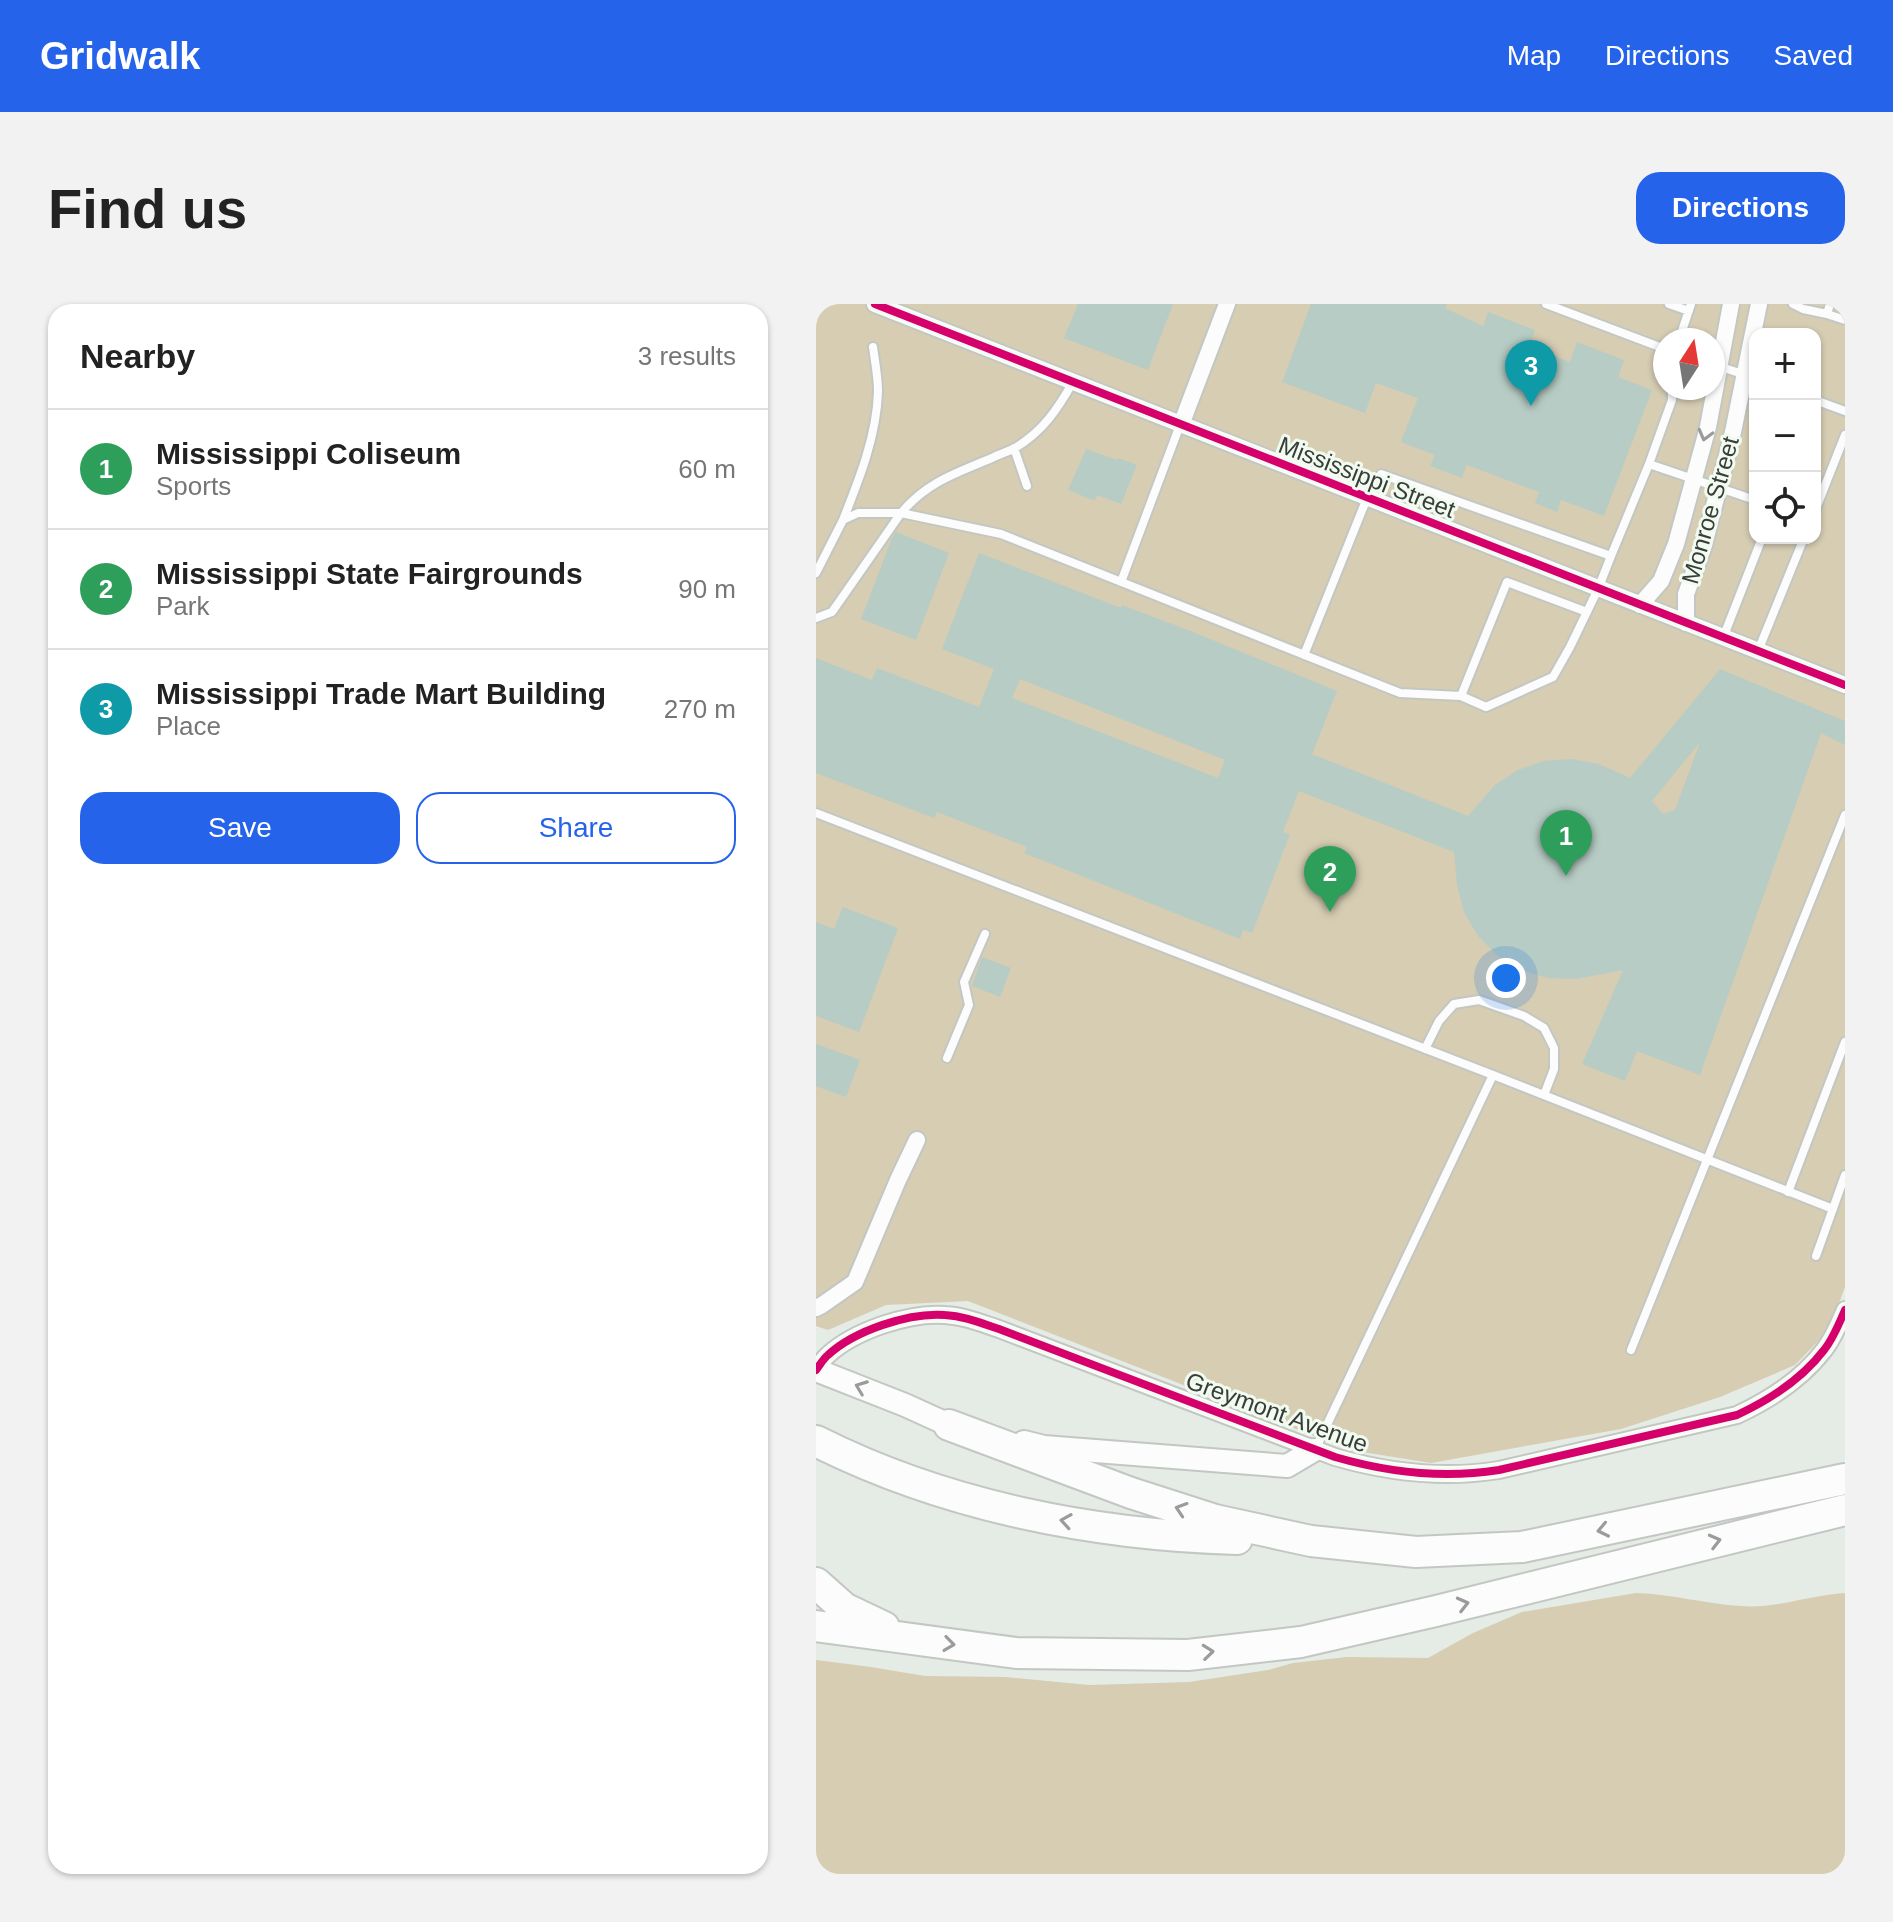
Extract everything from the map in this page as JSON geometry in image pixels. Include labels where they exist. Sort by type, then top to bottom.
[{"type":"highway","points":[[949,1425],[1131,1493],[1215,1520],[1311,1541]]},
{"type":"highway","points":[[816,1441],[853,1460],[921,1486],[1031,1515],[1120,1530],[1213,1538],[1311,1541],[1416,1552],[1522,1547],[1845,1479]]},
{"type":"highway","points":[[1734,1503],[1845,1461]]},
{"type":"highway","points":[[816,1626],[1016,1653],[1188,1655],[1301,1642],[1845,1510]]},
{"type":"highway","points":[[1762,1530],[1845,1530]]},
{"type":"highway","points":[[816,1583],[844,1608],[906,1639]]},
{"type":"main road","points":[[819,1361],[949,1425],[1044,1447],[1287,1466],[1314,1450]]},
{"type":"street","name":"Mississippi Street","points":[[877,304],[1845,685]]},
{"type":"street","points":[[1181,425],[1227,304]]},
{"type":"street","name":"Monroe Street","points":[[1725,329],[1731,304]]},
{"type":"street","name":"Monroe Street","points":[[1756,328],[1759,304]]},
{"type":"street","name":"Monroe Street","points":[[1686,623],[1686,594],[1704,545],[1749,376]]},
{"type":"street","name":"Monroe Street","points":[[1640,605],[1661,581],[1676,544],[1708,427],[1712,400]]},
{"type":"street","points":[[816,1308],[855,1282],[917,1140]]},
{"type":"street","name":"Greymont Avenue","points":[[819,1361],[845,1343],[890,1323],[942,1314],[966,1318],[1357,1464],[1388,1470],[1473,1474],[1737,1415],[1761,1404],[1797,1377],[1825,1349],[1845,1310]]},
{"type":"lane","points":[[1546,304],[1653,344]]},
{"type":"lane","points":[[1669,304],[1690,308],[1683,328]]},
{"type":"lane","points":[[1793,304],[1803,309],[1828,309],[1845,320]]},
{"type":"lane","points":[[816,573],[856,487],[876,417],[878,388],[873,347]]},
{"type":"lane","points":[[1725,369],[1749,376]]},
{"type":"lane","points":[[816,618],[832,612],[915,496],[943,478],[1014,448],[1043,426],[1057,410],[1073,382]]},
{"type":"lane","points":[[843,520],[858,513],[901,513],[1001,534],[1400,693],[1461,696],[1486,707],[1553,677],[1598,589],[1672,400]]},
{"type":"lane","points":[[1821,402],[1845,411]]},
{"type":"lane","points":[[1121,582],[1181,425]]},
{"type":"lane","points":[[1821,496],[1845,435]]},
{"type":"lane","points":[[1014,448],[1027,486]]},
{"type":"lane","points":[[1649,464],[1749,498]]},
{"type":"lane","points":[[1381,474],[1611,556]]},
{"type":"lane","points":[[1304,655],[1367,498]]},
{"type":"lane","points":[[1723,638],[1760,544]]},
{"type":"lane","points":[[1758,651],[1802,544]]},
{"type":"lane","points":[[1461,696],[1507,582],[1587,612]]},
{"type":"lane","points":[[816,813],[1833,1209]]},
{"type":"lane","points":[[1631,1350],[1845,815]]},
{"type":"lane","points":[[947,1058],[969,1005],[964,982],[985,934]]},
{"type":"lane","points":[[1425,1049],[1439,1021],[1454,1004],[1479,1000],[1524,1016],[1544,1028],[1554,1048],[1554,1069],[1544,1095]]},
{"type":"lane","points":[[1788,1192],[1845,1042]]},
{"type":"lane","points":[[1314,1450],[1493,1075]]},
{"type":"lane","points":[[1816,1256],[1845,1175]]},
{"type":"shaded area","points":[[816,304],[1845,304],[1845,1287],[1829,1330],[1795,1365],[1720,1397],[1621,1429],[1431,1463],[1350,1450],[968,1301],[886,1305],[828,1330],[816,1326]]},
{"type":"shaded area","points":[[1636,1593],[1754,1606],[1845,1593],[1845,1874],[816,1874],[816,1660],[925,1676],[1005,1677],[1089,1685],[1189,1682],[1293,1663],[1347,1657],[1428,1658],[1473,1633],[1522,1612]]},
{"type":"building","points":[[1078,304],[1173,304],[1148,370],[1064,338]]},
{"type":"building","points":[[1311,304],[1447,304],[1445,308],[1483,326],[1488,312],[1535,330],[1529,347],[1570,362],[1577,342],[1624,360],[1618,377],[1652,390],[1604,516],[1561,500],[1557,512],[1535,503],[1539,492],[1467,465],[1462,478],[1430,466],[1435,455],[1401,442],[1418,398],[1376,383],[1365,413],[1282,382]]},
{"type":"building","points":[[1086,449],[1137,465],[1121,504],[1097,495],[1095,501],[1068,490]]},
{"type":"building","points":[[896,532],[949,553],[916,640],[861,619]]},
{"type":"building","points":[[979,553],[1121,608],[1122,605],[1188,630],[1337,691],[1312,754],[1468,816],[1495,785],[1518,770],[1544,761],[1572,759],[1599,764],[1630,778],[1720,669],[1845,721],[1845,745],[1821,733],[1700,1075],[1637,1051],[1625,1081],[1582,1064],[1623,970],[1576,979],[1548,978],[1521,970],[1498,956],[1478,936],[1464,912],[1457,885],[1454,852],[1299,791],[1283,832],[1290,834],[1252,933],[1243,930],[1240,939],[1024,853],[1027,847],[937,812],[934,818],[816,773],[816,658],[872,680],[877,668],[979,707],[994,669],[942,649]],"holes":[[[1020,679],[1225,760],[1218,778],[1012,698]],[[1700,742],[1675,810],[1663,814],[1652,801]]]},
{"type":"building","points":[[843,907],[898,928],[859,1032],[816,1016],[816,922],[834,929]]},
{"type":"building","points":[[982,957],[1011,968],[1000,997],[972,986]]},
{"type":"building","points":[[816,1044],[860,1060],[846,1097],[816,1086]]},
{"type":"cycle path","points":[[875,304],[1845,685]]},
{"type":"cycle path","points":[[816,1370],[839,1346],[867,1331],[915,1317],[952,1316],[999,1329],[1335,1457],[1396,1471],[1478,1473],[1737,1415],[1773,1395],[1806,1370],[1827,1346],[1845,1310]]},
{"type":"place","name":"Mississippi Trade Mart Building","points":[[1531,406]]},
{"type":"place","name":"Mississippi Coliseum","points":[[1566,876]]},
{"type":"place","name":"Mississippi State Fairgrounds","points":[[1330,912]]}]
